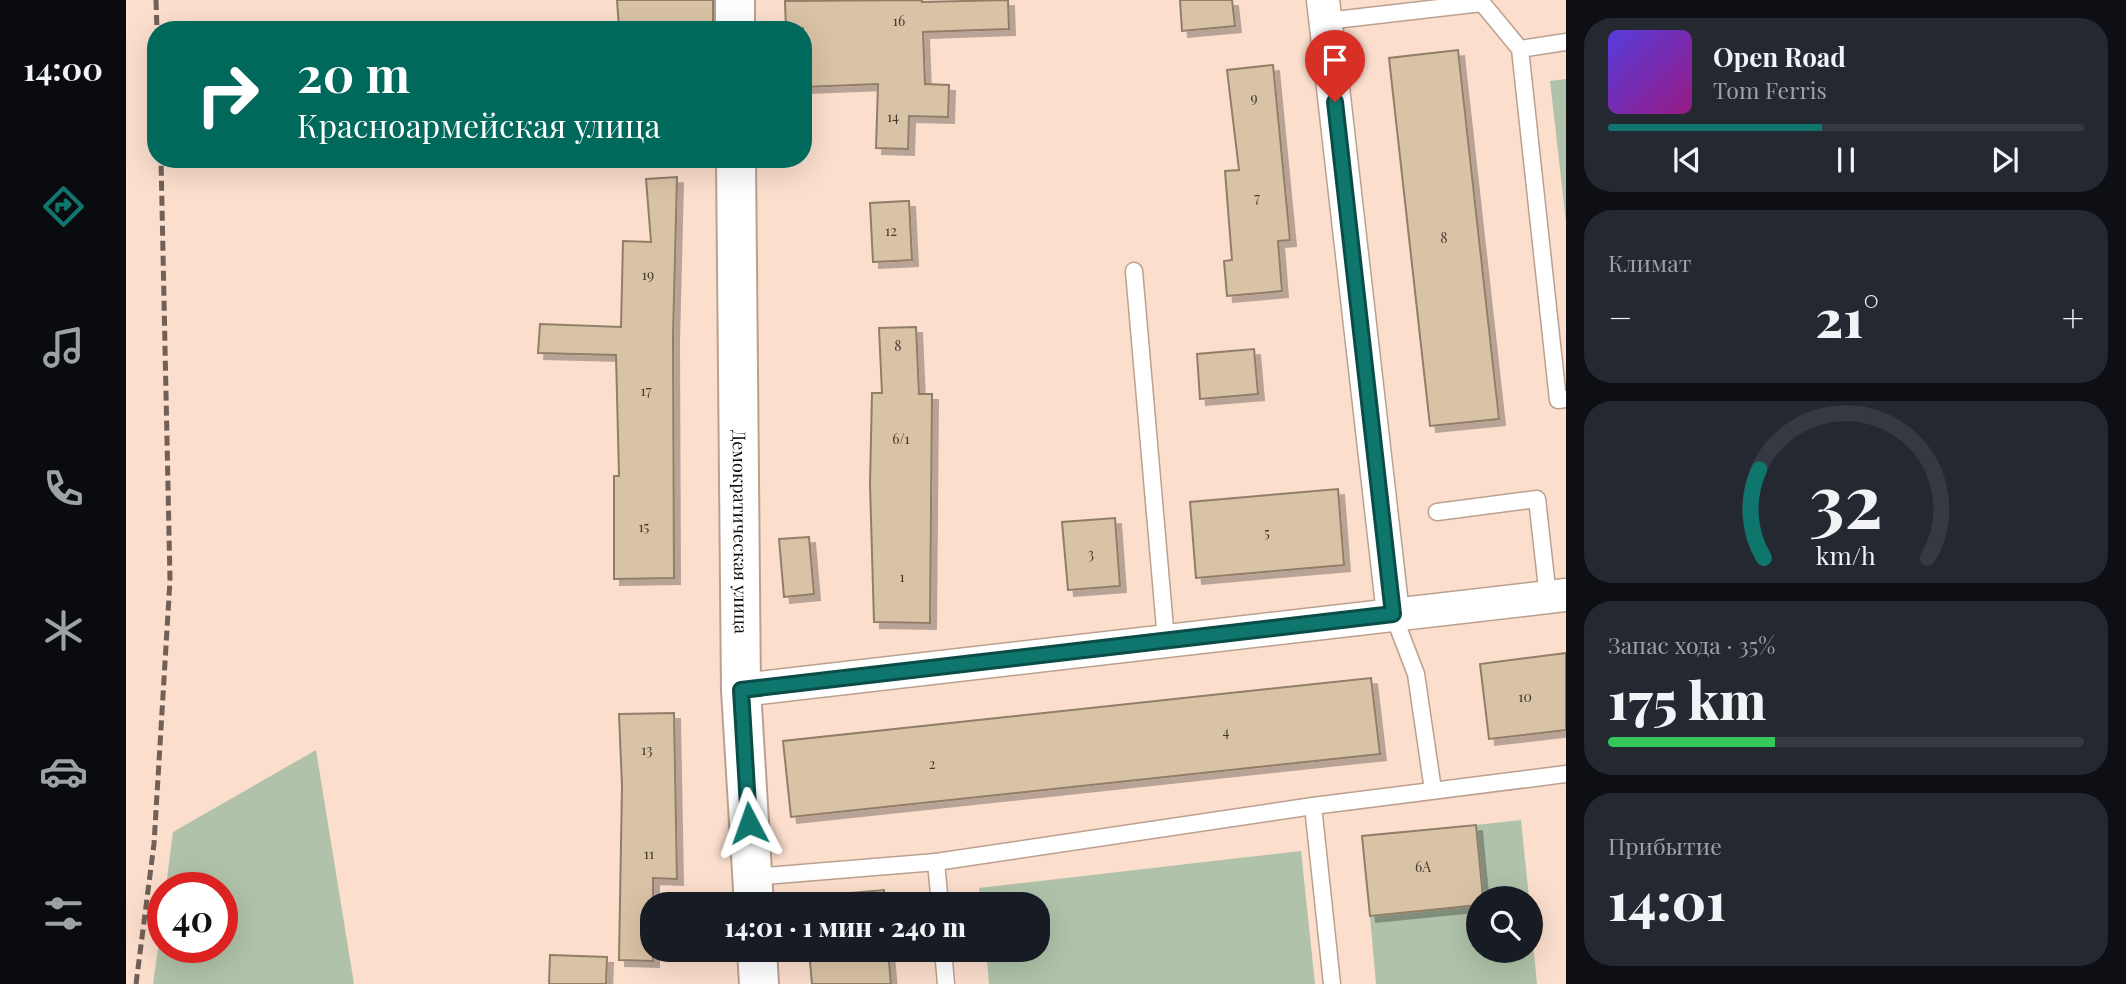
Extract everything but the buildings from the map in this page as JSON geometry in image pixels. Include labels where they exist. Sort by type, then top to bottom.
[{"type":"street","points":[[735,0],[735,21]]},
{"type":"street","points":[[1325,11],[1393,614]]},
{"type":"street","name":"Демократическая улица","points":[[736,168],[741,690],[753,891]]},
{"type":"street","points":[[741,690],[1557,596]]},
{"type":"street","points":[[757,962],[758,984]]},
{"type":"lane","points":[[1325,11],[1482,2],[1520,49],[1558,400],[1566,399]]},
{"type":"lane","points":[[1520,49],[1566,42]]},
{"type":"lane","points":[[1134,271],[1166,640]]},
{"type":"lane","points":[[1437,512],[1537,499],[1557,596]]},
{"type":"lane","points":[[1393,614],[1416,674],[1433,790]]},
{"type":"lane","points":[[753,891],[1313,806],[1566,774]]},
{"type":"lane","points":[[1313,806],[1332,984]]},
{"type":"lane","points":[[936,862],[939,892]]},
{"type":"lane","points":[[944,962],[946,984]]},
{"type":"green space","points":[[1566,79],[1566,222],[1550,81]]},
{"type":"green space","points":[[316,750],[354,984],[153,984],[156,963],[238,963],[238,872],[168,872],[173,832]]},
{"type":"green space","points":[[1521,820],[1528,886],[1482,886],[1476,825]]},
{"type":"green space","points":[[1301,851],[1315,984],[989,984],[987,962],[1050,962],[1050,892],[979,892],[979,888]]},
{"type":"green space","points":[[1466,906],[1466,963],[1535,963],[1537,984],[1376,984],[1370,916]]},
{"type":"railway","points":[[156,0],[157,21]]},
{"type":"railway","points":[[136,984],[154,844],[170,580],[161,168]]},
{"type":"route","points":[[749,823],[741,690],[1393,614],[1335,102]]}]
